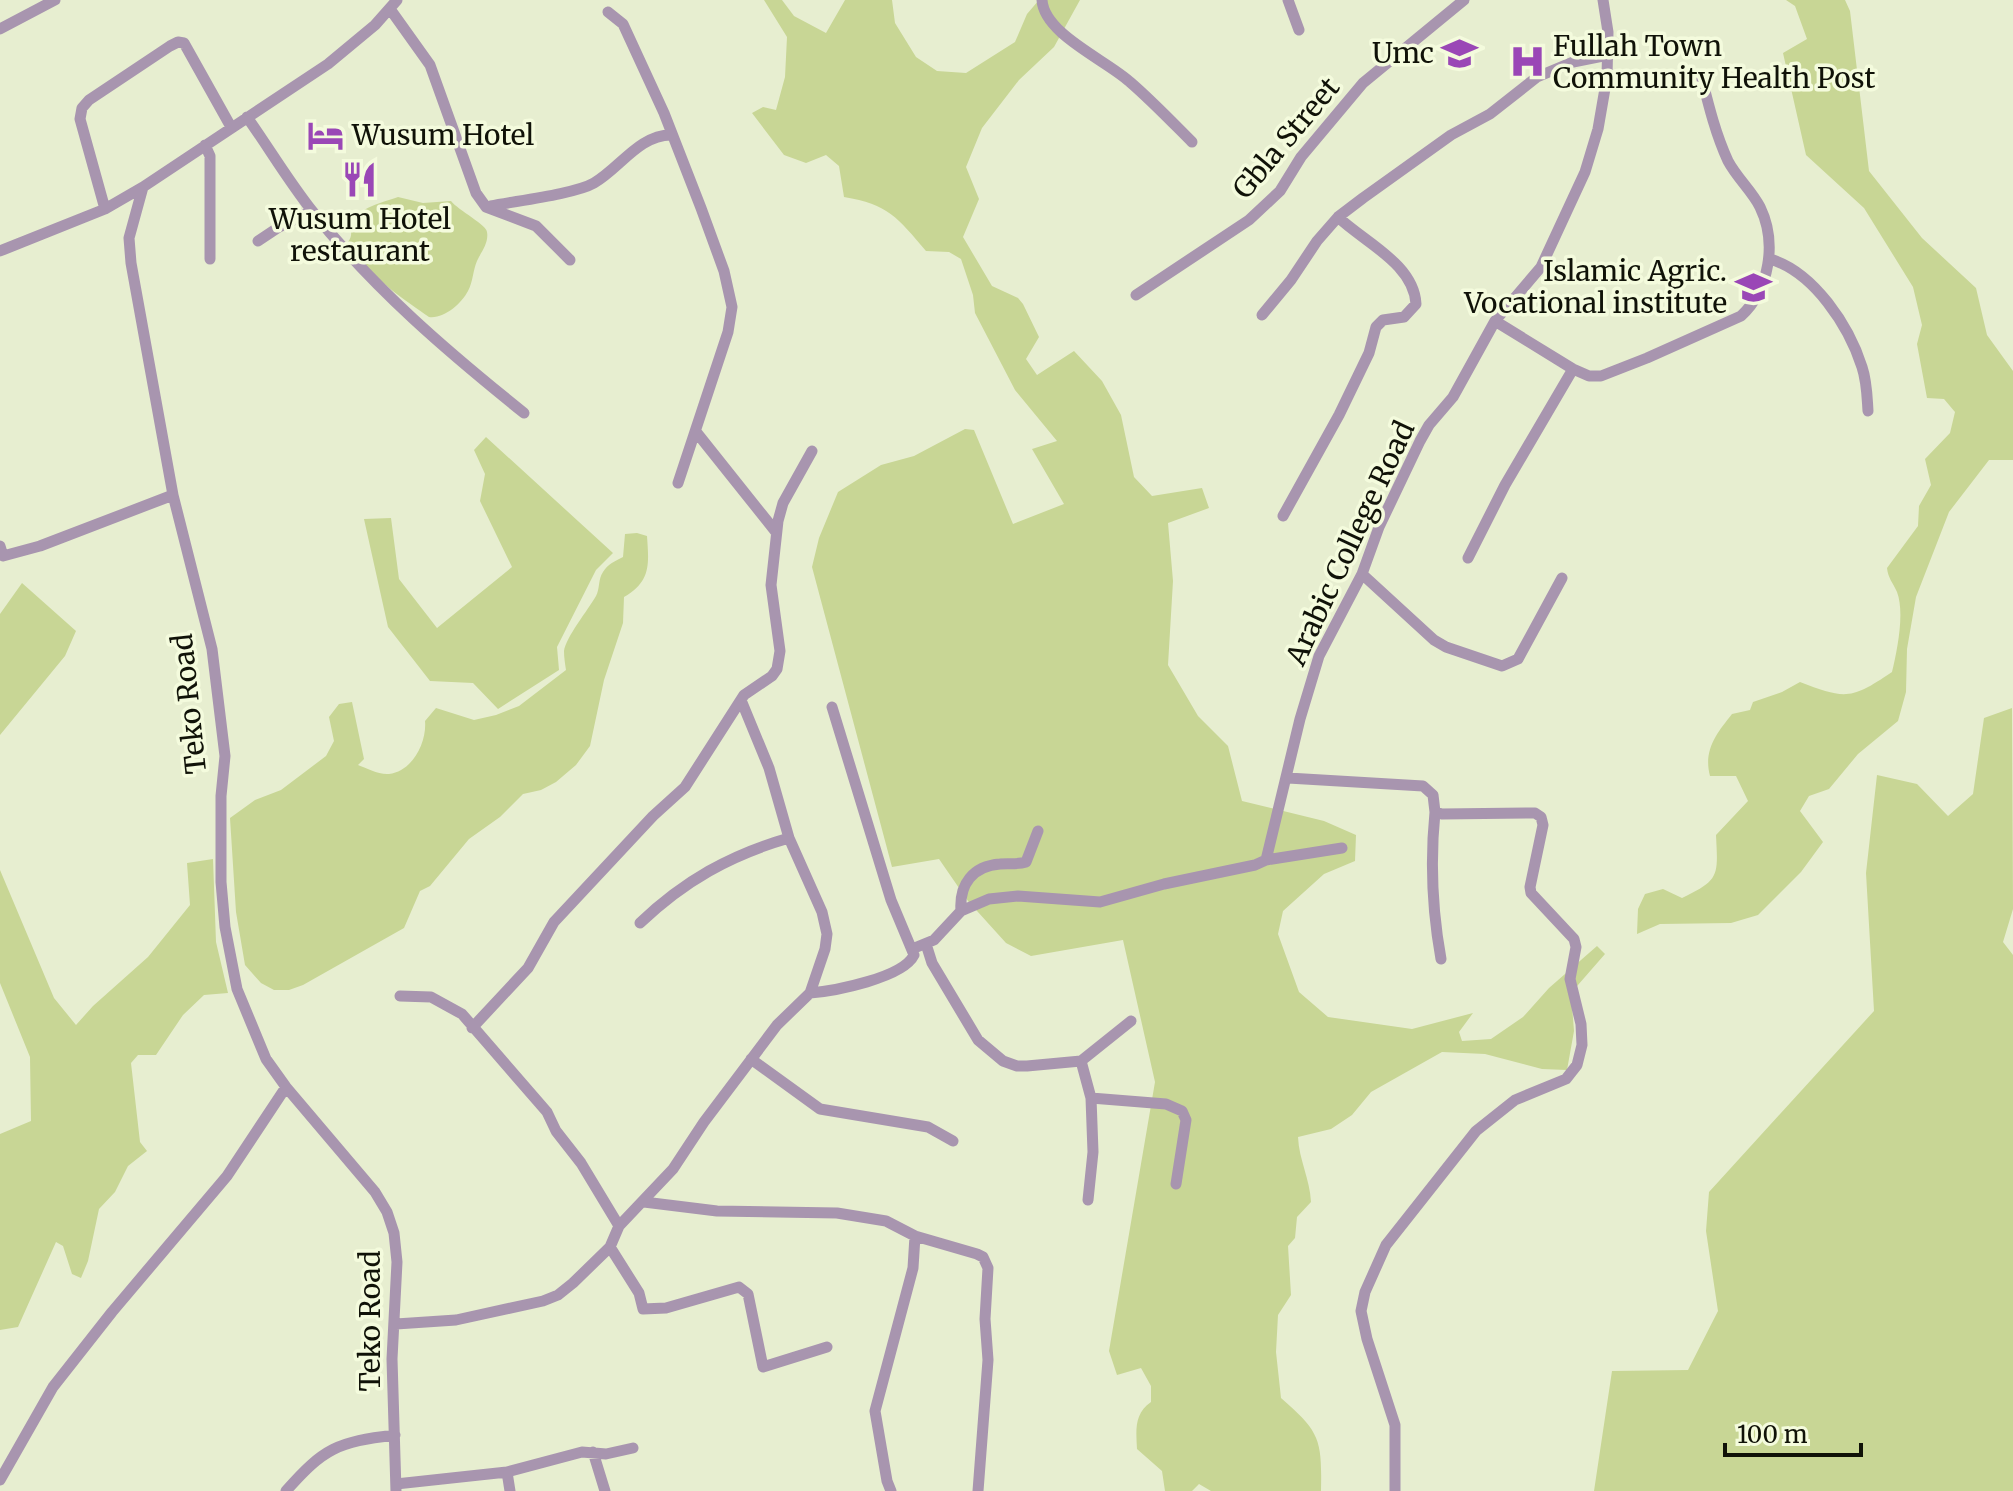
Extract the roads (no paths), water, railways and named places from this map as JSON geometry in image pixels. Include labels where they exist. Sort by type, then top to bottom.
[{"type":"street","points":[[0,29],[55,0]]},
{"type":"street","points":[[1042,0],[1046,16],[1056,26],[1129,81],[1192,142]]},
{"type":"street","points":[[1288,0],[1299,30]]},
{"type":"street","name":"Gbla Street","points":[[1136,295],[1249,220],[1280,191],[1301,157],[1363,83],[1464,0]]},
{"type":"street","name":"Arabic College Road","points":[[1266,860],[1300,719],[1319,656],[1362,574],[1379,527],[1429,425],[1453,397],[1495,321],[1541,267],[1573,203],[1598,129],[1607,77],[1608,32],[1603,0]]},
{"type":"street","points":[[0,251],[105,209],[143,187],[328,64],[375,25],[394,4],[430,65],[470,178],[486,207],[536,226],[570,260]]},
{"type":"street","points":[[608,12],[623,24],[664,113],[724,271],[732,307],[731,321],[697,433],[678,483]]},
{"type":"street","points":[[105,209],[80,119],[82,108],[89,100],[170,46],[184,43],[231,127]]},
{"type":"street","points":[[1262,315],[1338,217],[1451,135],[1512,98],[1537,77],[1573,62],[1608,55]]},
{"type":"street","points":[[1495,321],[1589,376],[1614,373],[1741,316],[1751,306],[1770,259],[1762,212],[1725,153],[1710,113],[1702,79]]},
{"type":"street","points":[[247,117],[312,211],[402,310],[524,413]]},
{"type":"street","points":[[486,207],[587,186],[642,144],[659,135],[671,135]]},
{"type":"street","points":[[205,145],[210,156],[210,259]]},
{"type":"street","name":"Teko Road","points":[[143,187],[129,238],[131,263],[173,495],[212,649],[225,756],[220,843],[225,927],[237,989],[266,1059],[375,1192],[387,1212],[394,1233],[397,1262],[392,1359],[396,1487]]},
{"type":"street","points":[[258,241],[312,211]]},
{"type":"street","points":[[1283,516],[1351,390],[1369,353],[1376,327],[1383,320],[1404,317],[1416,304],[1415,290],[1404,273],[1338,217]]},
{"type":"street","points":[[1770,259],[1780,261],[1807,281],[1836,315],[1862,365],[1868,411]]},
{"type":"street","points":[[1468,558],[1505,485],[1573,369]]},
{"type":"street","points":[[697,433],[776,532]]},
{"type":"street","points":[[472,1028],[528,968],[554,922],[653,816],[685,787],[750,689],[772,676],[779,659],[771,585],[776,532],[783,503],[812,451]]},
{"type":"street","points":[[1,553],[40,546],[173,495]]},
{"type":"street","points":[[1362,574],[1434,640],[1502,666],[1518,659],[1562,578]]},
{"type":"street","points":[[396,1324],[456,1320],[558,1295],[610,1247],[619,1226],[673,1169],[777,1025],[810,993],[825,949],[827,934],[822,912],[789,838],[769,768],[741,700]]},
{"type":"street","points":[[810,993],[878,979],[911,961],[914,955],[891,900],[832,707]]},
{"type":"street","points":[[1288,778],[1423,786],[1433,795],[1433,915],[1441,959]]},
{"type":"street","points":[[1395,1491],[1395,1425],[1379,1380],[1361,1311],[1374,1271],[1386,1245],[1476,1131],[1515,1100],[1566,1079],[1577,1065],[1582,1045],[1581,1024],[1570,979],[1576,947],[1574,939],[1531,893],[1543,825],[1541,817],[1535,813],[1435,812]]},
{"type":"street","points":[[961,911],[960,897],[966,881],[979,869],[1026,862],[1038,831]]},
{"type":"street","points":[[640,923],[674,894],[739,854],[789,838]]},
{"type":"street","points":[[912,949],[934,940],[950,919],[961,911],[989,899],[1018,896],[1100,902],[1266,860],[1342,848]]},
{"type":"street","points":[[926,944],[932,963],[978,1040],[993,1055],[1017,1066],[1081,1061],[1131,1021]]},
{"type":"street","points":[[400,996],[431,997],[462,1014],[547,1112],[556,1131],[581,1163],[619,1226]]},
{"type":"street","points":[[751,1059],[820,1109],[928,1127],[953,1141]]},
{"type":"street","points":[[1081,1061],[1091,1098],[1093,1152],[1088,1200]]},
{"type":"street","points":[[0,1480],[53,1387],[227,1176],[286,1087]]},
{"type":"street","points":[[1091,1098],[1166,1104],[1182,1111],[1186,1120],[1176,1184]]},
{"type":"street","points":[[644,1202],[717,1211],[837,1213],[886,1221],[915,1236],[983,1257],[988,1268],[985,1319],[988,1360],[978,1491]]},
{"type":"street","points":[[891,1491],[875,1411],[913,1268],[915,1236]]},
{"type":"street","points":[[610,1247],[639,1293],[643,1309],[666,1308],[739,1287],[744,1290],[748,1294],[763,1367],[827,1347]]},
{"type":"street","points":[[286,1491],[308,1466],[329,1450],[365,1439],[395,1435]]},
{"type":"street","points":[[396,1487],[507,1472],[582,1452],[606,1454],[633,1448]]},
{"type":"street","points":[[593,1452],[605,1491]]},
{"type":"street","points":[[507,1472],[510,1491]]},
{"type":"place","name":"Umc","points":[[1460,53]]},
{"type":"place","name":"Fullah Town Community Health Post","points":[[1527,62]]},
{"type":"place","name":"Wusum Hotel","points":[[326,135]]},
{"type":"place","name":"Wusum Hotel restaurant","points":[[360,179]]},
{"type":"place","name":"Islamic Agric. Vocational institute","points":[[1753,287]]}]
